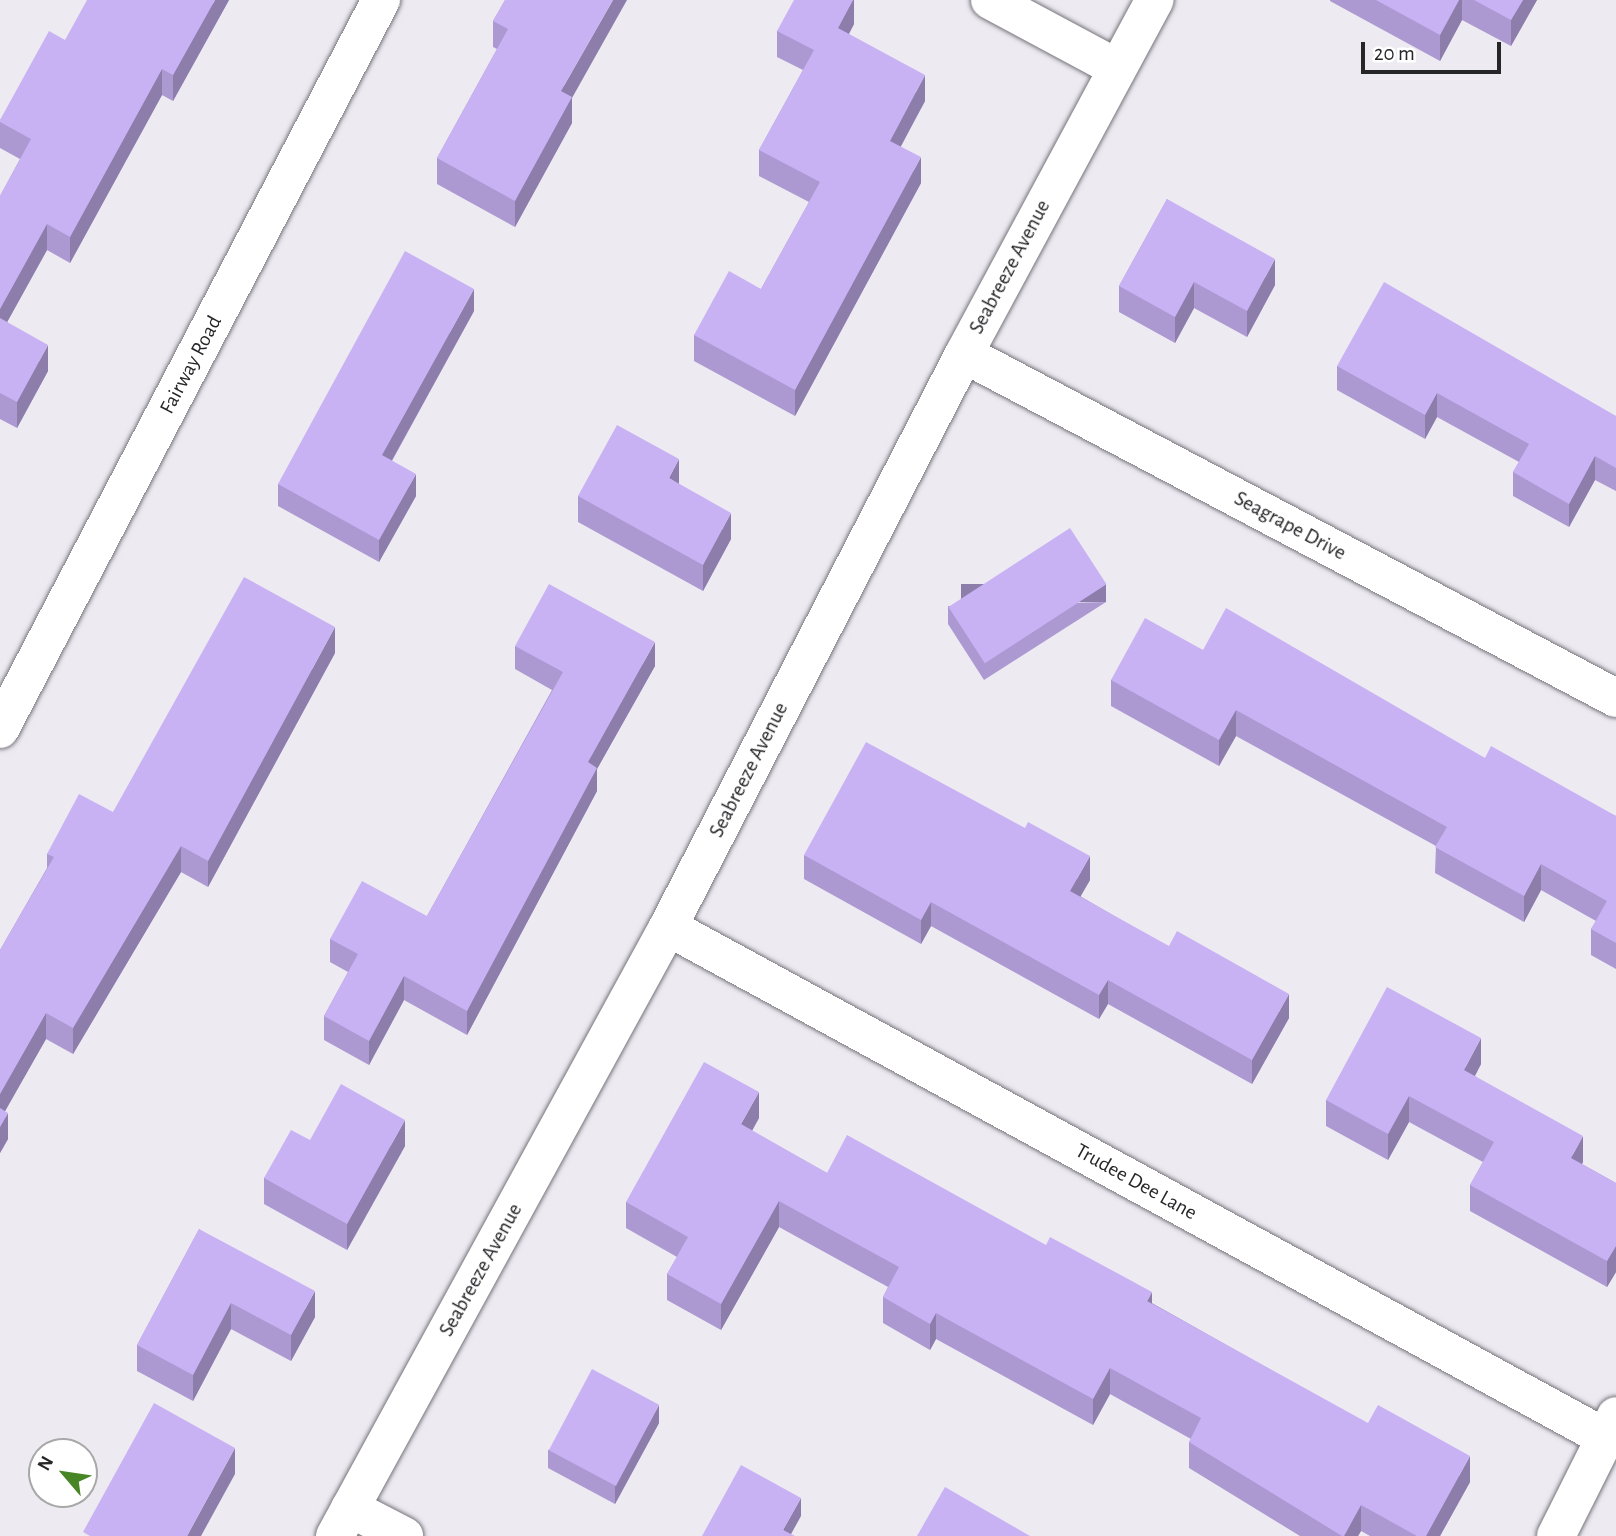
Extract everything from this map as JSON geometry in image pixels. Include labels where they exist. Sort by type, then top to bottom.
[{"type":"street","name":"Fairway Road","points":[[0,729],[381,0]]},
{"type":"street","points":[[990,0],[1117,68]]},
{"type":"street","name":"Seabreeze Avenue","points":[[343,1522],[668,927],[964,354],[1155,0]]},
{"type":"street","name":"Seagrape Drive","points":[[964,354],[1616,698]]},
{"type":"street","name":"Trudee Dee Lane","points":[[668,927],[1610,1427]]},
{"type":"street","points":[[1556,1536],[1610,1427]]},
{"type":"street","points":[[343,1522],[404,1536]]},
{"type":"building","points":[[87,0],[215,0],[173,75],[162,69],[70,237],[47,224],[0,309],[0,196],[31,139],[0,120],[49,31],[65,40]]},
{"type":"building","points":[[505,0],[613,0],[561,91],[572,97],[515,201],[437,158],[508,29],[493,21]]},
{"type":"building","points":[[794,0],[853,0],[838,28],[925,75],[890,141],[921,157],[795,390],[694,335],[729,271],[761,289],[820,182],[759,150],[814,50],[777,31]]},
{"type":"building","points":[[1376,0],[1459,0],[1440,35]]},
{"type":"building","points":[[1474,0],[1523,0],[1511,20]]},
{"type":"building","points":[[1167,199],[1275,259],[1247,311],[1194,282],[1175,317],[1119,286]]},
{"type":"building","points":[[405,251],[474,289],[382,455],[416,474],[379,540],[278,484]]},
{"type":"building","points":[[1384,282],[1616,416],[1616,468],[1595,456],[1569,504],[1513,472],[1529,444],[1437,393],[1425,415],[1337,366]]},
{"type":"building","points":[[0,318],[48,345],[17,402],[0,393]]},
{"type":"building","points":[[617,425],[679,459],[669,478],[731,513],[703,565],[578,496]]},
{"type":"building","points":[[1070,528],[1106,584],[985,663],[948,607]]},
{"type":"building","points":[[244,577],[335,627],[208,861],[181,846],[73,1028],[46,1013],[0,1094],[0,950],[54,857],[47,854],[79,794],[113,812]]},
{"type":"building","points":[[549,584],[655,642],[588,762],[597,768],[467,1011],[404,976],[369,1041],[324,1016],[358,954],[330,939],[362,881],[427,916],[563,672],[515,646]]},
{"type":"building","points":[[1226,608],[1485,758],[1491,746],[1616,816],[1616,943],[1591,929],[1607,901],[1541,864],[1524,896],[1435,847],[1447,827],[1236,710],[1219,740],[1111,680],[1145,618],[1203,650]]},
{"type":"building","points":[[866,742],[1025,828],[1028,822],[1090,856],[1070,891],[1169,946],[1177,931],[1289,994],[1252,1060],[1108,980],[1099,995],[931,902],[921,920],[804,855]]},
{"type":"building","points":[[1387,987],[1481,1038],[1464,1070],[1583,1136],[1571,1158],[1616,1183],[1616,1246],[1607,1261],[1470,1185],[1494,1142],[1409,1096],[1388,1134],[1326,1100]]},
{"type":"building","points":[[704,1062],[759,1092],[741,1124],[827,1173],[847,1135],[1046,1245],[1050,1237],[1152,1292],[1147,1301],[1368,1423],[1378,1405],[1470,1456],[1426,1536],[1417,1536],[1361,1505],[1342,1536],[1189,1442],[1201,1418],[1110,1368],[1093,1399],[936,1313],[930,1324],[883,1297],[899,1267],[779,1201],[721,1304],[667,1274],[688,1237],[626,1202]]},
{"type":"building","points":[[341,1084],[405,1120],[347,1224],[264,1178],[291,1130],[310,1140]]},
{"type":"building","points":[[0,1108],[8,1113],[0,1127]]},
{"type":"building","points":[[199,1229],[315,1291],[291,1335],[231,1303],[193,1375],[137,1345]]},
{"type":"building","points":[[592,1369],[659,1405],[616,1486],[549,1450]]},
{"type":"building","points":[[154,1403],[235,1448],[187,1536],[90,1536],[83,1532]]},
{"type":"building","points":[[741,1465],[801,1498],[783,1530],[795,1536],[702,1536]]},
{"type":"building","points":[[945,1487],[1030,1536],[917,1536]]}]
